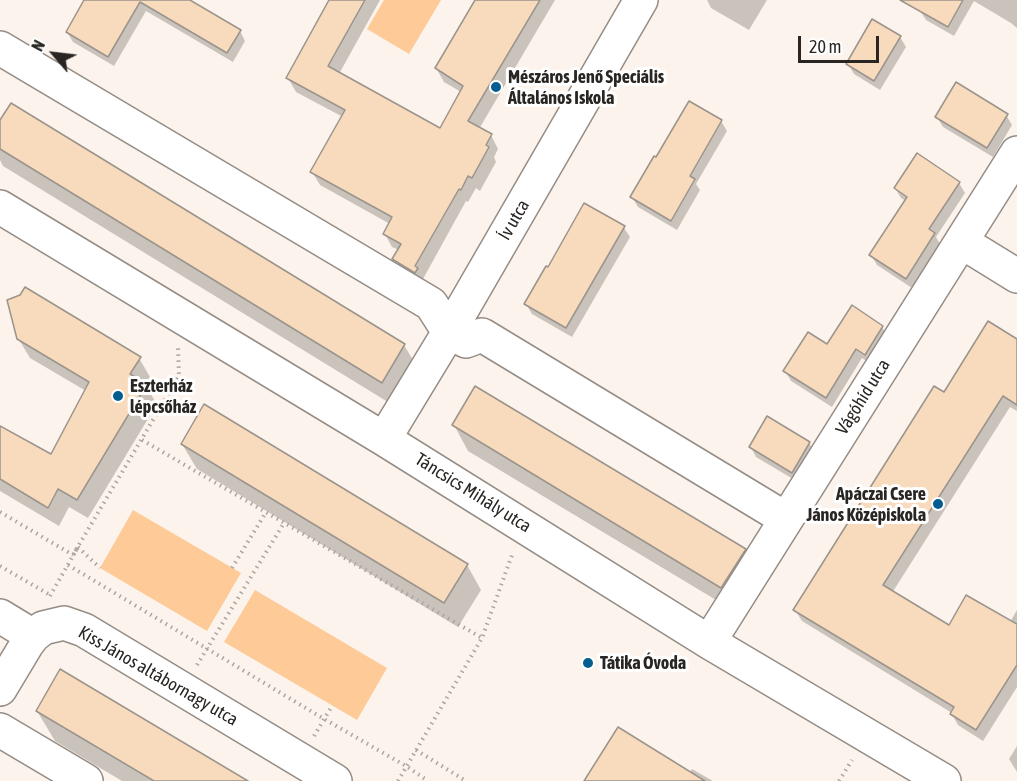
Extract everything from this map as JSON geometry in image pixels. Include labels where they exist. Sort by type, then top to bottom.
[{"type":"street","name":"Ív utca","points":[[384,439],[449,332],[641,0]]},
{"type":"street","points":[[0,48],[431,304],[449,332],[466,341],[482,335],[786,519]]},
{"type":"street","name":"Vágóhíd utca","points":[[710,642],[1017,153]]},
{"type":"street","name":"Táncsics Mihály utca","points":[[0,207],[384,439],[710,642],[944,781]]},
{"type":"street","points":[[962,242],[1017,276]]},
{"type":"street","points":[[0,616],[38,632],[0,689]]},
{"type":"street","name":"Kiss János altábornagy utca","points":[[38,632],[64,623],[84,630],[335,781]]},
{"type":"street","points":[[0,730],[86,781]]},
{"type":"path","points":[[72,555],[179,376],[177,344]]},
{"type":"path","points":[[142,440],[482,638]]},
{"type":"path","points":[[0,512],[72,555]]},
{"type":"path","points":[[232,568],[266,512]]},
{"type":"path","points":[[182,689],[284,523]]},
{"type":"path","points":[[398,781],[482,638],[516,545]]},
{"type":"path","points":[[72,555],[78,547]]},
{"type":"path","points":[[38,632],[50,595],[78,547]]},
{"type":"path","points":[[78,547],[100,568]]},
{"type":"path","points":[[68,564],[428,781]]},
{"type":"path","points":[[0,566],[50,595]]},
{"type":"path","points":[[416,750],[466,781]]},
{"type":"path","points":[[839,781],[857,751]]},
{"type":"shaded area","points":[[384,0],[441,0],[409,54],[367,29]]},
{"type":"shaded area","points":[[133,510],[241,573],[207,631],[100,568]]},
{"type":"shaded area","points":[[255,590],[387,668],[357,720],[224,642]]},
{"type":"building","points":[[84,0],[190,0],[241,30],[227,53],[140,2],[108,57],[66,32]]},
{"type":"building","points":[[329,0],[365,0],[328,66],[440,128],[463,86],[435,68],[475,0],[540,0],[468,121],[492,134],[486,145],[489,147],[472,178],[468,176],[461,190],[459,189],[415,266],[418,268],[415,273],[392,259],[401,244],[383,234],[392,217],[310,172],[345,110],[286,78]]},
{"type":"building","points":[[900,0],[963,0],[948,27]]},
{"type":"building","points":[[872,19],[901,36],[874,81],[846,64]]},
{"type":"building","points":[[956,82],[1008,114],[987,148],[935,117]]},
{"type":"building","points":[[689,101],[722,120],[690,176],[695,179],[671,221],[630,197]]},
{"type":"building","points":[[11,103],[405,344],[382,383],[0,149],[0,120]]},
{"type":"building","points":[[917,153],[960,182],[929,229],[935,233],[906,279],[869,255],[907,197],[894,188]]},
{"type":"building","points":[[584,203],[625,226],[566,328],[524,304]]},
{"type":"building","name":"Eszterház lépcsőház","points":[[25,287],[141,357],[130,374],[147,384],[77,500],[58,489],[48,508],[0,479],[0,426],[51,454],[89,382],[17,339],[7,300],[20,295]]},
{"type":"building","points":[[852,305],[883,326],[865,355],[856,349],[826,398],[783,371],[808,332],[827,344]]},
{"type":"building","name":"Apáczai Csere János Középiskola","points":[[988,321],[1017,339],[1017,405],[1003,396],[883,585],[949,625],[966,595],[1017,624],[1017,665],[976,730],[950,714],[954,707],[793,610],[934,386],[944,392]]},
{"type":"building","points":[[475,386],[746,549],[721,588],[452,425]]},
{"type":"building","points":[[204,404],[468,564],[444,603],[181,444]]},
{"type":"building","points":[[767,416],[810,442],[792,473],[749,447]]},
{"type":"building","points":[[60,669],[248,781],[154,781],[36,711]]},
{"type":"building","points":[[618,727],[705,781],[584,781]]},
{"type":"place","name":"Mészáros Jenő Speciális Általános Iskola","points":[[496,87]]},
{"type":"place","name":"Eszterház lépcsőház","points":[[118,396]]},
{"type":"place","name":"Apáczai Csere János Középiskola","points":[[938,504]]},
{"type":"place","name":"Tátika Óvoda","points":[[588,663]]}]
